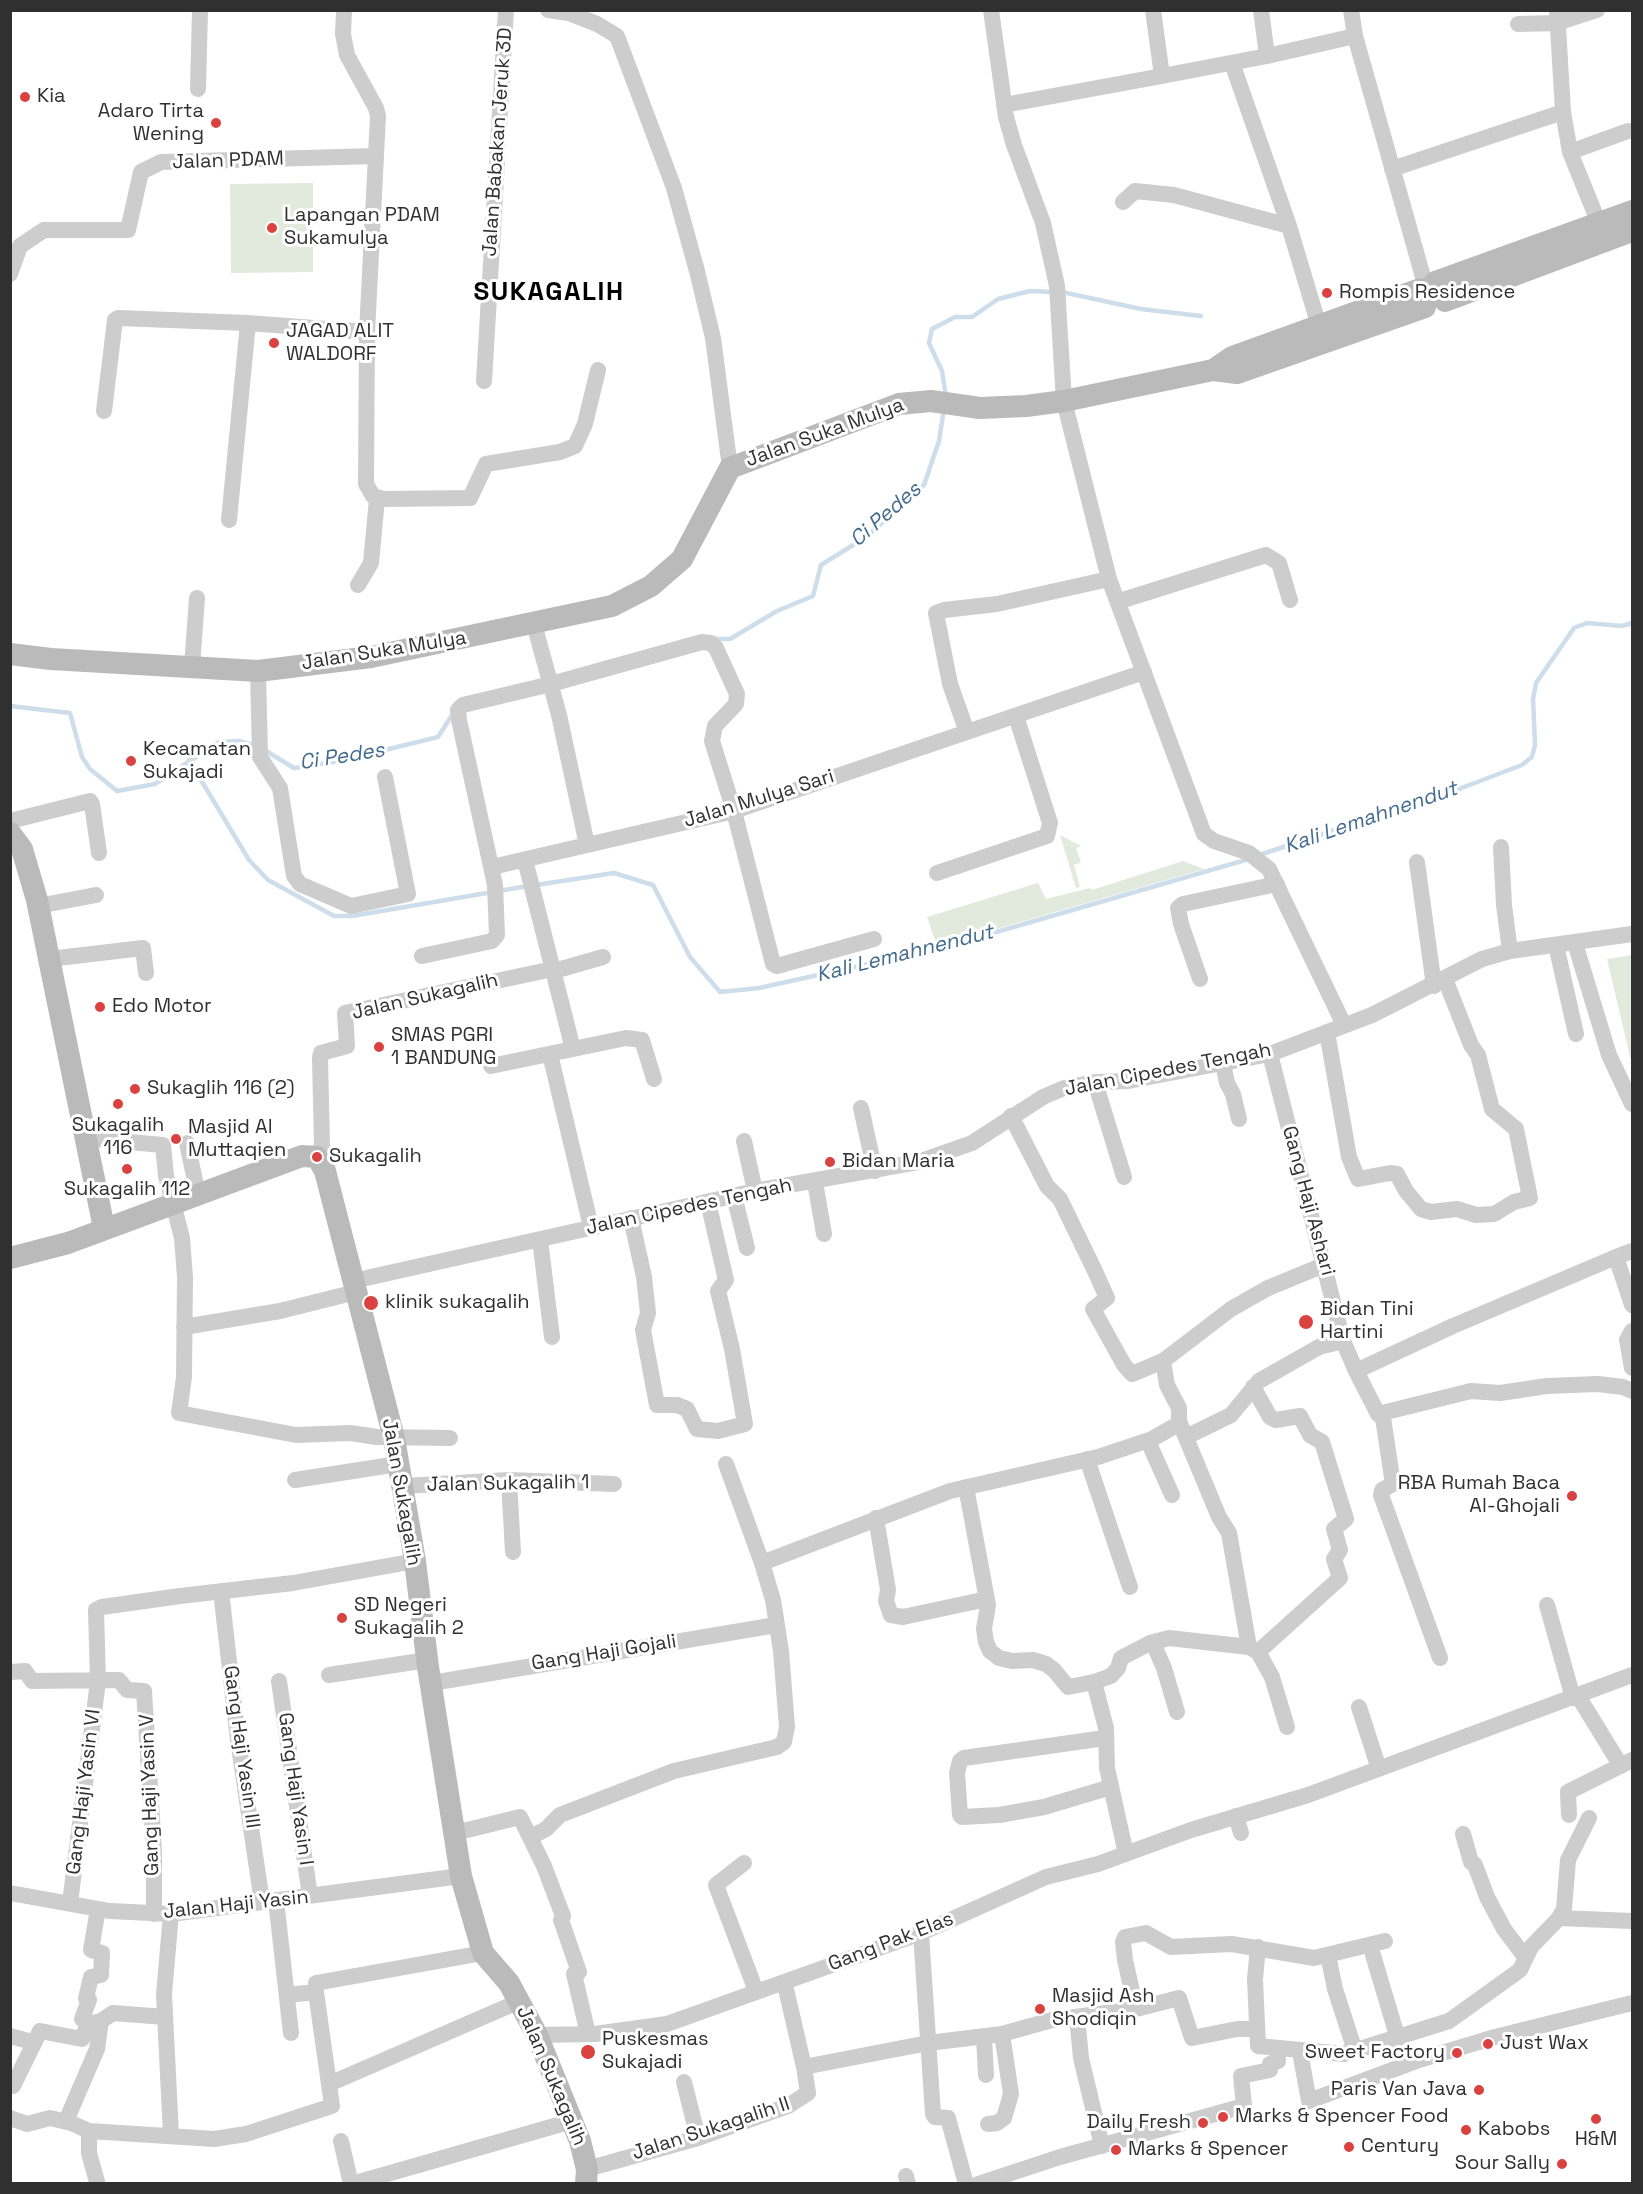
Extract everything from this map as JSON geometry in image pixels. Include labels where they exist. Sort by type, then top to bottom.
[{"type":"street","points":[[198,89],[200,10]]},
{"type":"street","points":[[344,10],[343,34],[347,55],[376,108],[376,156],[367,332],[366,484],[377,499],[371,563],[358,585]]},
{"type":"street","name":"Jalan Babakan Jeruk 3D","points":[[484,381],[506,10]]},
{"type":"street","points":[[548,10],[596,17],[617,36],[674,188],[713,338],[730,468]]},
{"type":"street","points":[[990,10],[1004,105],[1014,144],[1043,223],[1058,291],[1064,401],[1109,579],[1120,601],[1204,834],[1215,842],[1249,853],[1269,869],[1344,1025]]},
{"type":"street","points":[[1153,10],[1162,76]]},
{"type":"street","points":[[1261,10],[1267,56]]},
{"type":"street","points":[[1351,10],[1355,36],[1392,169],[1430,293]]},
{"type":"street","points":[[1518,24],[1597,10]]},
{"type":"street","points":[[1557,16],[1563,112],[1570,152],[1602,231]]},
{"type":"street","points":[[1004,105],[1232,63],[1355,36]]},
{"type":"street","points":[[1232,63],[1289,226],[1321,335]]},
{"type":"street","points":[[1392,169],[1563,112]]},
{"type":"street","points":[[1570,152],[1628,131]]},
{"type":"street","name":"Jalan PDAM","points":[[10,274],[20,246],[44,230],[128,230],[141,172],[162,162],[376,156]]},
{"type":"street","points":[[1123,202],[1135,191],[1174,195],[1289,226]]},
{"type":"street","name":"Jalan Suka Mulya","points":[[10,654],[51,659],[258,671],[371,657],[612,606],[628,600],[669,572],[691,546],[730,468],[898,404],[931,401],[995,408],[1064,401],[1213,370],[1237,373],[1321,335],[1602,231],[1632,211]]},
{"type":"street","name":"Jalan Suka Mulya","points":[[1602,231],[1632,231]]},
{"type":"street","points":[[104,411],[115,320],[118,318],[248,323],[367,332]]},
{"type":"street","points":[[229,520],[248,323]]},
{"type":"street","points":[[377,499],[470,498],[486,464],[560,452],[575,446],[585,424],[598,370]]},
{"type":"street","points":[[1120,601],[1266,555],[1279,563],[1290,600]]},
{"type":"street","points":[[967,732],[950,684],[936,613],[944,610],[997,604],[1109,579]]},
{"type":"street","points":[[192,667],[197,598]]},
{"type":"street","points":[[534,624],[551,684],[587,845]]},
{"type":"street","points":[[422,956],[492,941],[497,935],[492,867],[458,710],[471,702],[551,684],[702,642],[711,643],[738,700],[715,726],[712,741],[734,811],[774,965],[874,939]]},
{"type":"street","points":[[258,671],[261,757],[282,792],[297,881],[351,906],[408,892],[386,777]]},
{"type":"street","name":"Jalan Mulya Sari","points":[[492,867],[527,868],[587,845],[734,811],[1144,672]]},
{"type":"street","points":[[937,873],[1047,836],[1050,823],[1016,716]]},
{"type":"street","points":[[10,821],[90,801],[99,853]]},
{"type":"street","points":[[10,833],[22,849],[38,906],[105,1228]]},
{"type":"street","points":[[1501,847],[1504,905],[1510,951]]},
{"type":"street","points":[[1327,1032],[1349,1157],[1358,1179],[1390,1173],[1397,1174],[1406,1191],[1421,1209],[1431,1212],[1457,1209],[1476,1215],[1494,1214],[1514,1202],[1530,1198],[1516,1129],[1492,1109],[1478,1055],[1439,982],[1417,862]]},
{"type":"street","points":[[527,868],[573,1049]]},
{"type":"street","points":[[1200,979],[1181,924],[1179,908],[1183,904],[1277,884]]},
{"type":"street","points":[[38,906],[96,895]]},
{"type":"street","name":"Jalan Cipedes Tengah","points":[[184,1327],[280,1311],[451,1257],[540,1240],[754,1191],[875,1171],[951,1152],[972,1143],[1011,1116],[1053,1092],[1095,1082],[1128,1081],[1270,1053],[1344,1025],[1439,982],[1482,959],[1510,951],[1632,934]]},
{"type":"street","points":[[1575,943],[1610,1055],[1632,1104]]},
{"type":"street","points":[[1556,945],[1576,1034]]},
{"type":"street","points":[[49,959],[143,948],[146,950],[146,974]]},
{"type":"street","points":[[553,970],[603,957]]},
{"type":"street","name":"Jalan Sukagalih","points":[[553,970],[345,1013],[347,1046],[321,1053],[320,1058],[322,1145],[317,1157],[325,1171],[394,1438],[415,1561],[427,1660],[461,1876],[483,1953],[520,2001],[537,2035],[572,2121],[586,2176]]},
{"type":"street","points":[[491,1066],[626,1038],[642,1040],[654,1080]]},
{"type":"street","name":"Gang Haji Ashari","points":[[1270,1053],[1343,1341],[1378,1414],[1383,1418],[1393,1484],[1382,1490],[1381,1495],[1440,1658]]},
{"type":"street","points":[[550,1054],[591,1227]]},
{"type":"street","points":[[1223,1063],[1239,1119]]},
{"type":"street","points":[[1095,1082],[1124,1177]]},
{"type":"street","points":[[861,1108],[875,1171]]},
{"type":"street","points":[[1011,1116],[1047,1186],[1060,1199],[1098,1277],[1107,1298],[1093,1309],[1124,1365],[1132,1374],[1163,1361],[1230,1309],[1268,1288],[1324,1265]]},
{"type":"street","points":[[85,1138],[163,1145],[182,1238],[184,1267],[186,1322],[184,1327],[184,1377],[179,1413],[297,1435],[351,1433],[394,1438],[450,1438]]},
{"type":"street","points":[[744,1141],[754,1191]]},
{"type":"street","points":[[187,1143],[198,1195]]},
{"type":"street","points":[[10,1258],[58,1246],[302,1156],[317,1157]]},
{"type":"street","points":[[815,1182],[824,1234]]},
{"type":"street","points":[[734,1196],[747,1248]]},
{"type":"street","points":[[631,1218],[644,1277],[648,1313],[643,1330],[657,1405],[677,1405],[687,1409],[697,1429],[718,1431],[745,1424],[732,1349],[718,1291],[726,1280],[708,1202]]},
{"type":"street","points":[[540,1240],[552,1338]]},
{"type":"street","points":[[1356,1371],[1453,1326],[1632,1251]]},
{"type":"street","points":[[1616,1257],[1632,1305]]},
{"type":"street","points":[[1632,1331],[1627,1340],[1632,1368]]},
{"type":"street","points":[[762,1563],[876,1518],[966,1487],[1087,1459],[1231,1415],[1253,1387],[1319,1347],[1343,1341]]},
{"type":"street","points":[[1163,1361],[1167,1385],[1179,1408],[1183,1430],[1219,1517],[1229,1533],[1254,1650],[1272,1677],[1287,1727]]},
{"type":"street","points":[[1378,1414],[1471,1391],[1500,1393],[1548,1386],[1598,1384],[1623,1387],[1632,1391]]},
{"type":"street","points":[[1253,1387],[1270,1417],[1276,1419],[1300,1416],[1310,1435],[1322,1442],[1346,1519],[1334,1529],[1340,1550],[1334,1559],[1340,1578],[1254,1650]]},
{"type":"street","points":[[1148,1441],[1172,1495]]},
{"type":"street","points":[[1087,1459],[1130,1587]]},
{"type":"street","points":[[531,1836],[546,1829],[560,1815],[674,1771],[777,1747],[784,1742],[787,1727],[777,1625],[762,1563],[726,1464]]},
{"type":"street","name":"Jalan Sukagalih 1","points":[[295,1480],[400,1475],[614,1484]]},
{"type":"street","points":[[509,1480],[513,1552]]},
{"type":"street","points":[[966,1487],[987,1599],[984,1631],[986,1642],[990,1651],[999,1658],[1012,1661],[1033,1660],[1046,1664],[1068,1687],[1111,1676],[1118,1668],[1121,1658],[1169,1638],[1220,1642],[1254,1650]]},
{"type":"street","points":[[876,1518],[888,1590],[886,1601],[891,1615],[903,1617],[987,1599]]},
{"type":"street","points":[[222,1591],[292,1583],[415,1561]]},
{"type":"street","name":"Gang Haji Yasin VI","points":[[70,1903],[98,1681],[96,1610],[222,1591]]},
{"type":"street","name":"Gang Haji Yasin III","points":[[222,1591],[238,1740],[287,1995],[291,2033]]},
{"type":"street","points":[[1547,1605],[1576,1697],[1627,1763],[1568,1792],[1569,1815]]},
{"type":"street","name":"Gang Haji Gojali","points":[[432,1683],[777,1625]]},
{"type":"street","points":[[1153,1643],[1164,1668],[1177,1712]]},
{"type":"street","points":[[329,1676],[427,1660]]},
{"type":"street","points":[[10,1672],[25,1671],[32,1682],[98,1681]]},
{"type":"street","name":"Gang Pak Elas","points":[[537,2035],[588,2034],[667,2024],[921,1933],[1046,1877],[1098,1864],[1236,1816],[1308,1795],[1632,1676]]},
{"type":"street","name":"Gang Haji Yasin V","points":[[98,1681],[119,1680],[127,1690],[142,1690],[146,1693],[154,1851],[154,1914]]},
{"type":"street","name":"Gang Haji Yasin I","points":[[279,1681],[310,1896]]},
{"type":"street","points":[[1094,1682],[1102,1709],[1111,1787],[1126,1854]]},
{"type":"street","points":[[1359,1707],[1379,1769]]},
{"type":"street","points":[[1105,1738],[964,1758],[960,1761],[957,1773],[960,1815],[962,1817],[999,1815],[1044,1807],[1111,1787]]},
{"type":"street","points":[[454,1833],[518,1816],[531,1836],[563,1916],[561,1920],[579,1972],[574,1974],[588,2034]]},
{"type":"street","points":[[1236,1816],[1241,1833]]},
{"type":"street","points":[[1258,1947],[1255,1979],[1258,2046],[1300,2052],[1341,2054],[1452,2020],[1520,1970],[1525,1957],[1559,1918],[1564,1909],[1568,1860],[1589,1818]]},
{"type":"street","points":[[1463,1834],[1471,1862],[1475,1865],[1486,1897],[1504,1929],[1525,1957]]},
{"type":"street","points":[[744,1863],[716,1886],[756,1991]]},
{"type":"street","name":"Jalan Haji Yasin","points":[[10,1893],[98,1909],[171,1914],[461,1876]]},
{"type":"street","points":[[94,2022],[82,2019],[89,2000],[86,1998],[91,1977],[101,1975],[102,1953],[92,1950],[98,1909]]},
{"type":"street","points":[[171,1914],[164,1994],[171,2135]]},
{"type":"street","points":[[1559,1918],[1632,1921]]},
{"type":"street","points":[[921,1933],[933,2114],[948,2118],[966,2184]]},
{"type":"street","points":[[1136,2009],[1125,1960],[1123,1942],[1125,1937],[1146,1933],[1172,1947],[1205,1943],[1258,1947],[1298,1957],[1328,1955],[1385,1941]]},
{"type":"street","points":[[10,2118],[27,2124],[50,2118],[66,2121],[89,2132],[214,2139],[246,2134],[284,2123],[332,2106],[316,1983],[483,1953]]},
{"type":"street","points":[[1328,1955],[1335,1989],[1355,2051]]},
{"type":"street","points":[[1373,1955],[1398,2038]]},
{"type":"street","points":[[786,1989],[804,2067],[928,2043],[1002,2034],[1077,2017],[1136,2009],[1179,1998],[1192,2038],[1237,2029],[1257,2029]]},
{"type":"street","points":[[287,1995],[316,1992]]},
{"type":"street","points":[[329,2084],[520,2001]]},
{"type":"street","points":[[1300,2052],[1309,2101],[1419,2060],[1495,2037],[1632,2002]]},
{"type":"street","points":[[13,2086],[32,2042],[40,2031],[51,2035],[81,2039],[94,2022],[113,2013],[165,2017]]},
{"type":"street","points":[[1077,2017],[1081,2058],[1102,2146]]},
{"type":"street","points":[[66,2121],[97,2049],[94,2022]]},
{"type":"street","points":[[988,2124],[998,2123],[1004,2118],[1011,2094],[1002,2034]]},
{"type":"street","points":[[10,2036],[32,2042]]},
{"type":"street","points":[[984,2037],[986,2075]]},
{"type":"street","points":[[978,2184],[1244,2106],[1241,2076],[1270,2070],[1270,2064],[1278,2061],[1277,2049]]},
{"type":"street","name":"Jalan Sukagalih II","points":[[586,2176],[788,2106],[808,2093],[804,2067]]},
{"type":"street","points":[[684,2082],[698,2138]]},
{"type":"street","points":[[341,2141],[351,2184],[572,2121]]},
{"type":"street","points":[[89,2132],[90,2153],[97,2182]]},
{"type":"street","points":[[339,2184],[345,2184]]},
{"type":"shaded area","name":"Lapangan PDAM Sukamulya","points":[[313,183],[313,272],[231,273],[230,184]]},
{"type":"shaded area","points":[[1060,835],[1081,846],[1076,848],[1081,862],[1074,865],[1080,887],[1076,888]]},
{"type":"shaded area","points":[[1183,861],[1204,869],[937,946],[927,917],[1038,883],[1046,899],[1090,888],[1092,890]]},
{"type":"shaded area","points":[[1632,955],[1632,1065],[1607,959]]},
{"type":"waterway","name":"Ci Pedes","points":[[946,397],[942,371],[929,343],[932,329],[955,317],[972,317],[998,299],[1030,291],[1053,292]]},
{"type":"waterway","name":"Ci Pedes","points":[[1062,292],[1141,309],[1201,316]]},
{"type":"waterway","name":"Ci Pedes","points":[[715,639],[730,639],[777,611],[813,596],[821,565],[866,537],[924,485],[939,441],[944,408]]},
{"type":"waterway","name":"Kali Lemahnendut","points":[[1259,855],[1459,789],[1522,765],[1532,757],[1535,745],[1533,699],[1536,683],[1574,628],[1587,623],[1622,626],[1632,623]]},
{"type":"waterway","name":"Ci Pedes","points":[[10,706],[70,713],[82,757],[90,769],[117,791],[155,784],[219,742],[239,741],[255,746]]},
{"type":"waterway","name":"Ci Pedes","points":[[263,749],[294,768],[340,761],[438,737],[454,712]]},
{"type":"waterway","name":"Kali Lemahnendut","points":[[189,760],[249,860],[268,880],[334,916],[352,916],[528,886]]},
{"type":"waterway","name":"Kali Lemahnendut","points":[[536,885],[614,873],[653,885],[690,957],[720,992],[759,988],[941,948],[1249,859]]},
{"type":"place","name":"Kia","points":[[25,97]]},
{"type":"place","name":"Adaro Tirta Wening","points":[[216,123]]},
{"type":"place","name":"Lapangan PDAM Sukamulya","points":[[272,228]]},
{"type":"place","name":"Rompis Residence","points":[[1327,293]]},
{"type":"place","name":"JAGAD ALIT WALDORF","points":[[274,343]]},
{"type":"place","name":"Kecamatan Sukajadi","points":[[131,761]]},
{"type":"place","name":"Edo Motor","points":[[100,1007]]},
{"type":"place","name":"SMAS PGRI 1 BANDUNG","points":[[379,1047]]},
{"type":"place","name":"Sukaglih 116 (2)","points":[[135,1089]]},
{"type":"place","name":"Sukagalih 116","points":[[118,1104]]},
{"type":"place","name":"Masjid Al Muttaqien","points":[[176,1139]]},
{"type":"place","name":"Sukagalih","points":[[317,1157]]},
{"type":"place","name":"Bidan Maria","points":[[830,1162]]},
{"type":"place","name":"Sukagalih 112","points":[[127,1169]]},
{"type":"place","name":"klinik sukagalih","points":[[371,1303]]},
{"type":"place","name":"Bidan Tini Hartini","points":[[1306,1322]]},
{"type":"place","name":"RBA Rumah Baca Al-Ghojali","points":[[1572,1496]]},
{"type":"place","name":"SD Negeri Sukagalih 2","points":[[342,1618]]},
{"type":"place","name":"Masjid Ash Shodiqin","points":[[1040,2009]]},
{"type":"place","name":"Just Wax","points":[[1488,2044]]},
{"type":"place","name":"Puskesmas Sukajadi","points":[[588,2052]]},
{"type":"place","name":"Sweet Factory","points":[[1457,2053]]},
{"type":"place","name":"Paris Van Java","points":[[1479,2090]]},
{"type":"place","name":"Marks & Spencer Food","points":[[1223,2117]]},
{"type":"place","name":"H&M","points":[[1596,2119]]},
{"type":"place","name":"Daily Fresh","points":[[1203,2123]]},
{"type":"place","name":"Kabobs","points":[[1466,2130]]},
{"type":"place","name":"Century","points":[[1349,2147]]},
{"type":"place","name":"Marks & Spencer","points":[[1116,2150]]},
{"type":"place","name":"Sour Sally","points":[[1562,2164]]},
{"type":"district","name":"SUKAGALIH","points":[[549,293]]}]
